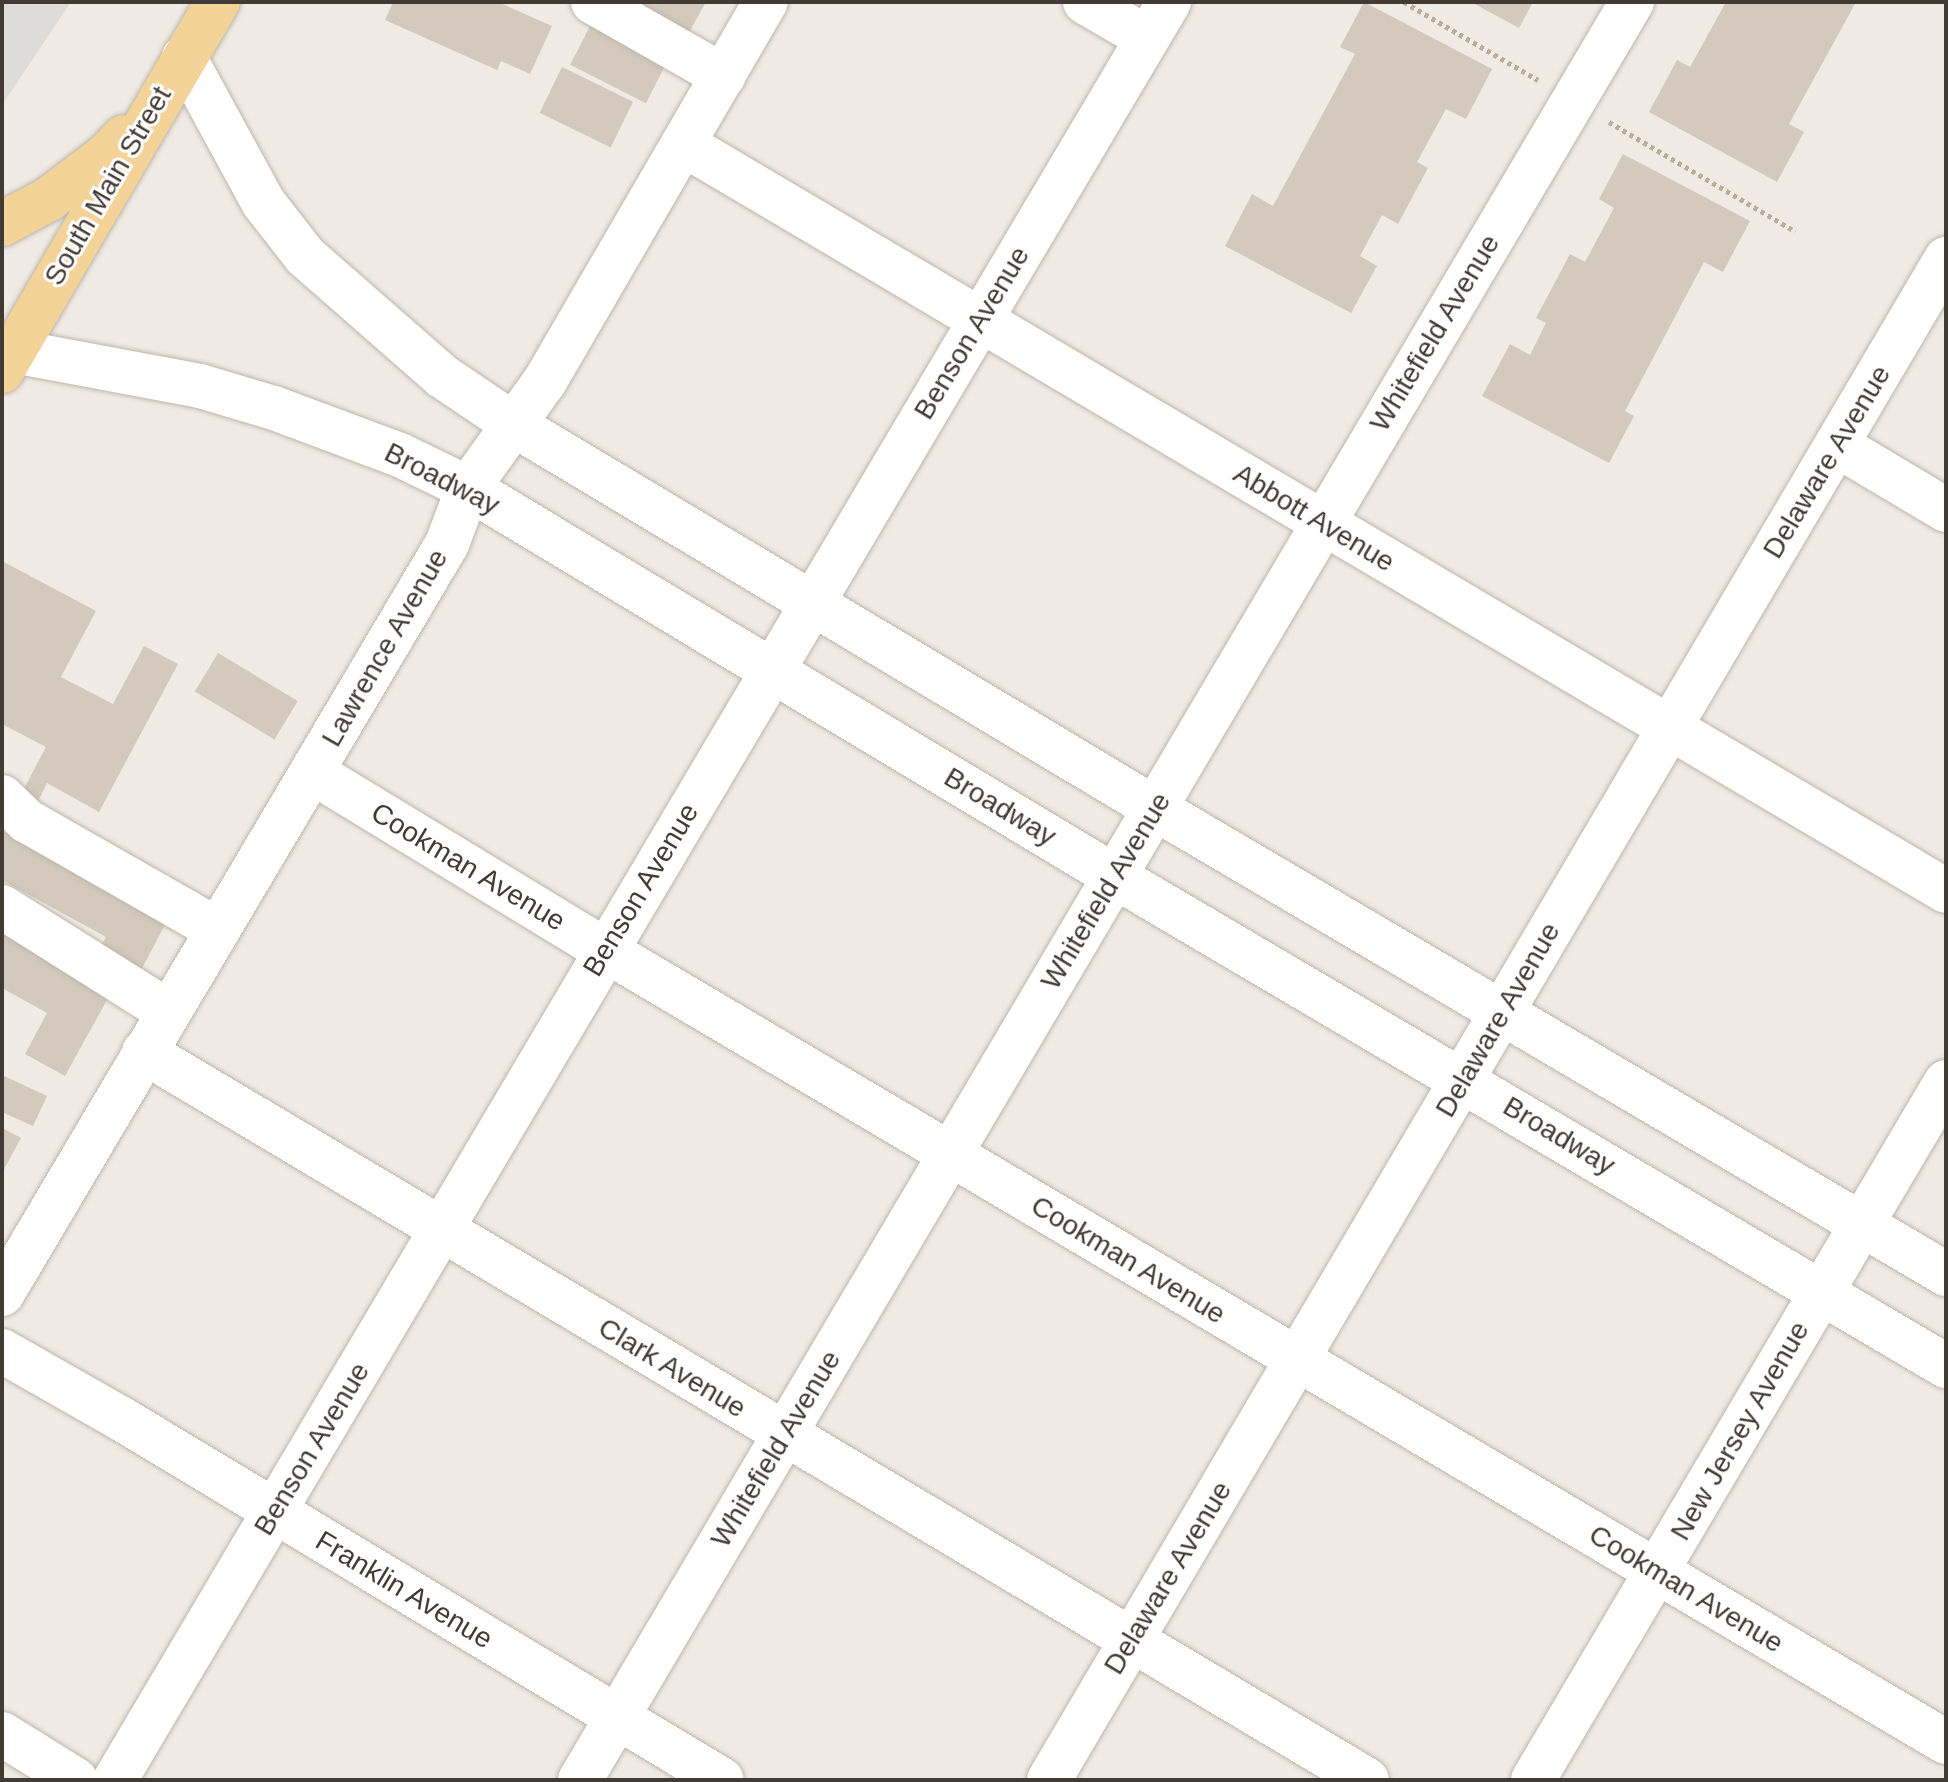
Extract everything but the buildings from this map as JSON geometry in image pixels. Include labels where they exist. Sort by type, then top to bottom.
[{"type":"main road","name":"South Main Street","points":[[5,354],[218,2]]},
{"type":"main road","points":[[2,224],[49,199],[108,154],[155,103]]},
{"type":"street","points":[[593,2],[723,76]]},
{"type":"street","name":"Lawrence Avenue","points":[[2,1294],[447,544],[468,488],[516,426],[766,2]]},
{"type":"street","points":[[1085,2],[1158,20]]},
{"type":"street","name":"Whitefield Avenue","points":[[580,1780],[1632,2]]},
{"type":"street","name":"Benson Avenue","points":[[115,1780],[1158,20]]},
{"type":"street","points":[[184,57],[263,202],[305,256],[442,376],[516,426],[1156,809],[1946,1274]]},
{"type":"street","name":"Abbott Avenue","points":[[683,144],[1669,730],[1946,891]]},
{"type":"street","name":"Delaware Avenue","points":[[1049,1780],[1946,259]]},
{"type":"street","name":"Broadway","points":[[5,354],[215,390],[400,455],[468,488],[1114,876],[1946,1366]]},
{"type":"street","points":[[1837,445],[1946,510]]},
{"type":"street","name":"Cookman Avenue","points":[[312,772],[605,950],[1946,1742]]},
{"type":"street","points":[[2,797],[27,821],[218,930]]},
{"type":"street","points":[[2,907],[169,1012]]},
{"type":"street","name":"Clark Avenue","points":[[144,1052],[1367,1780]]},
{"type":"street","name":"New Jersey Avenue","points":[[1533,1780],[1946,1082]]},
{"type":"street","name":"Franklin Avenue","points":[[2,1351],[722,1780]]},
{"type":"street","points":[[2,1734],[76,1780]]},
{"type":"shaded area","points":[[2,2],[71,2],[2,105]]}]
